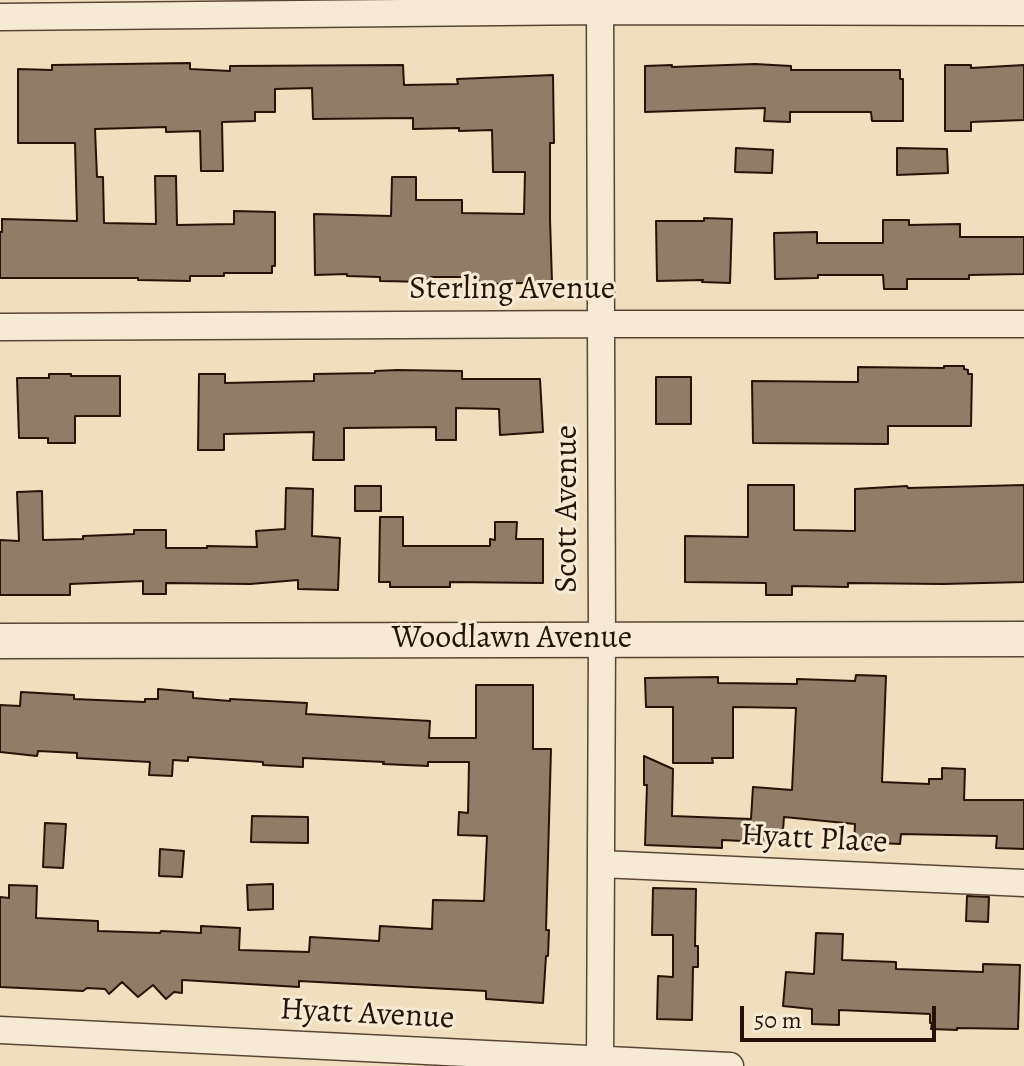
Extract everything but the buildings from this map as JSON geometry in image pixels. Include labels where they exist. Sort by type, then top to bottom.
[{"type":"street","points":[[0,17],[600,5],[1024,12]]},
{"type":"street","name":"Scott Avenue","points":[[600,5],[600,1063]]},
{"type":"street","name":"Sterling Avenue","points":[[0,327],[1024,324]]},
{"type":"street","name":"Woodlawn Avenue","points":[[0,641],[1024,639]]},
{"type":"street","name":"Hyatt Place","points":[[601,864],[1024,883]]},
{"type":"street","name":"Hyatt Avenue","points":[[0,1030],[600,1063],[730,1066]]}]
